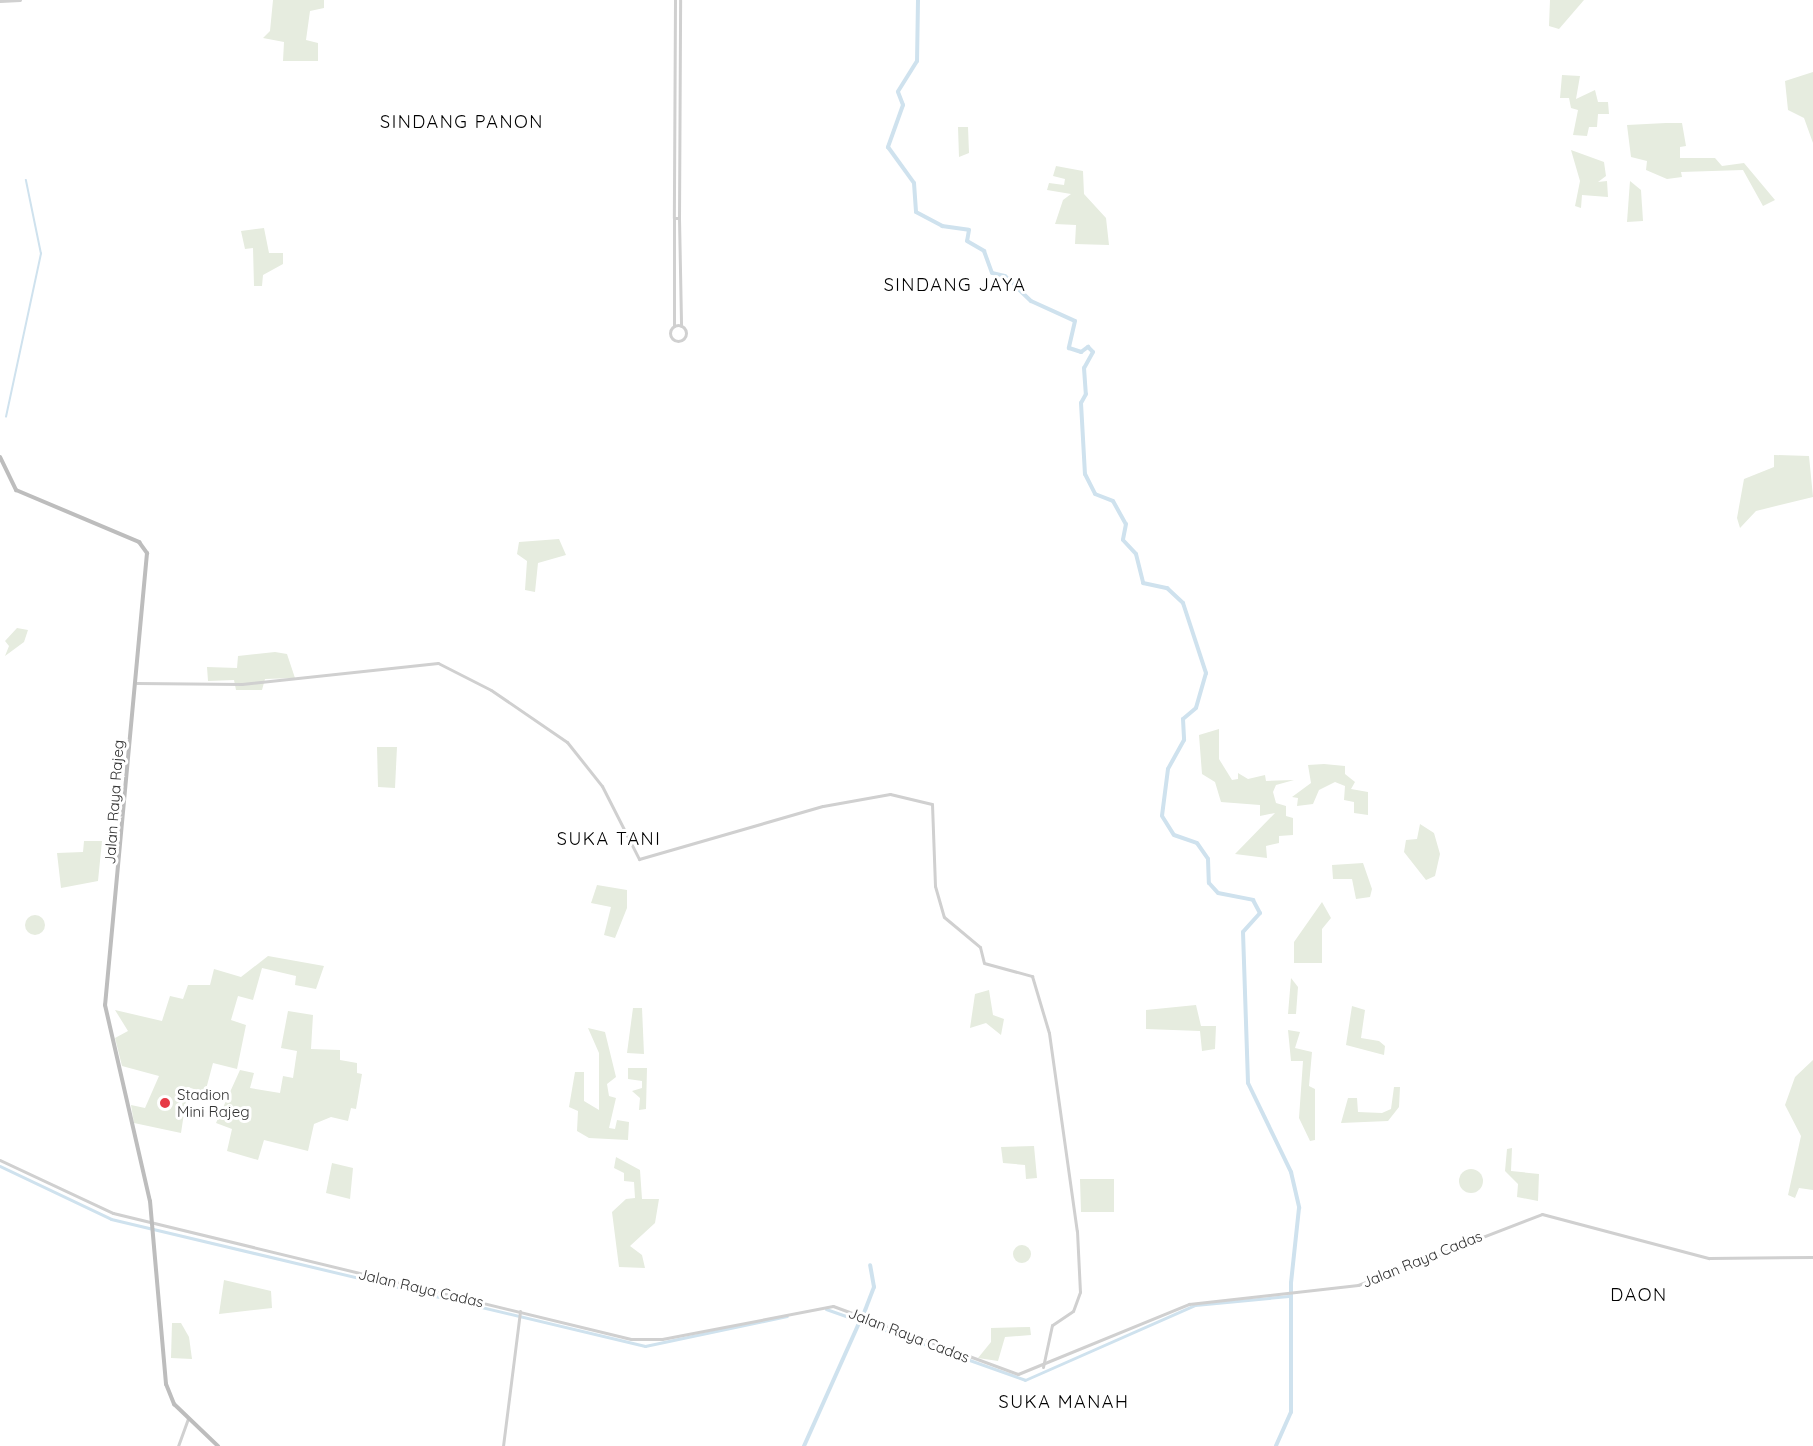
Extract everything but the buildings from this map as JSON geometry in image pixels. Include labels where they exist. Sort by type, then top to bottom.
[{"type":"main road","name":"Jalan Raya Rajeg","points":[[0,457],[16,489],[144,548],[148,587],[105,1002],[153,1224],[163,1370],[170,1399],[218,1446]]},
{"type":"street","points":[[0,1],[20,0]]},
{"type":"street","points":[[675,0],[677,218],[681,326],[685,337],[678,341],[670,337],[674,326],[677,218],[680,0]]},
{"type":"street","points":[[674,326],[681,326]]},
{"type":"street","points":[[137,683],[242,684],[438,663],[491,690],[567,742],[602,786],[639,859],[747,825],[890,794],[932,804],[935,886],[944,917],[980,947],[984,963],[1034,979],[1049,1033],[1077,1232],[1080,1292],[1072,1311],[1053,1325],[1042,1367]]},
{"type":"street","name":"Jalan Raya Cadas","points":[[0,1160],[97,1207],[153,1224],[520,1312],[648,1340],[833,1306],[993,1368],[1022,1374],[1189,1304],[1358,1285],[1542,1214],[1708,1258],[1813,1257]]},
{"type":"street","points":[[503,1446],[520,1312]]},
{"type":"street","points":[[178,1446],[188,1418]]},
{"type":"shaded area","points":[[273,0],[324,0],[324,8],[310,11],[306,40],[318,43],[318,61],[283,61],[284,42],[263,38],[270,31]]},
{"type":"shaded area","points":[[1550,0],[1584,0],[1559,29],[1549,26]]},
{"type":"shaded area","points":[[1813,72],[1813,143],[1804,118],[1788,110],[1785,81]]},
{"type":"shaded area","points":[[1562,75],[1580,76],[1576,99],[1595,90],[1598,102],[1608,102],[1609,114],[1598,114],[1597,127],[1589,127],[1587,136],[1573,135],[1578,110],[1571,108],[1569,98],[1560,98]]},
{"type":"shaded area","points":[[1682,123],[1686,146],[1680,147],[1680,158],[1715,158],[1722,166],[1744,163],[1775,200],[1763,206],[1743,170],[1681,172],[1682,177],[1667,179],[1646,170],[1647,161],[1631,157],[1627,125]]},
{"type":"shaded area","points":[[958,127],[968,127],[969,153],[959,157]]},
{"type":"shaded area","points":[[1571,150],[1604,162],[1606,176],[1598,182],[1607,181],[1608,197],[1582,195],[1581,208],[1575,206],[1580,181]]},
{"type":"shaded area","points":[[1056,166],[1083,171],[1084,194],[1106,218],[1109,245],[1075,244],[1076,225],[1055,224],[1063,200],[1071,194],[1047,190],[1049,183],[1064,185],[1065,179],[1053,176]]},
{"type":"shaded area","points":[[1630,181],[1641,190],[1643,221],[1627,222]]},
{"type":"shaded area","points":[[264,228],[269,253],[283,253],[283,264],[263,275],[262,286],[254,286],[253,248],[245,249],[241,231]]},
{"type":"shaded area","points":[[1774,455],[1809,456],[1813,497],[1756,511],[1740,528],[1737,518],[1744,479],[1774,467]]},
{"type":"shaded area","points":[[559,539],[566,555],[538,563],[535,592],[525,590],[527,561],[517,554],[519,542]]},
{"type":"shaded area","points":[[17,628],[28,630],[24,642],[5,656],[9,646],[5,641]]},
{"type":"shaded area","points":[[275,652],[287,654],[295,678],[265,679],[262,690],[236,690],[234,680],[208,681],[207,667],[237,668],[238,656]]},
{"type":"shaded area","points":[[1219,729],[1219,759],[1232,780],[1238,779],[1238,773],[1248,779],[1265,775],[1266,781],[1294,780],[1276,785],[1273,792],[1276,803],[1286,806],[1286,816],[1293,818],[1293,835],[1279,836],[1279,843],[1266,846],[1267,858],[1235,854],[1275,813],[1260,816],[1260,805],[1221,802],[1215,782],[1202,774],[1199,735]]},
{"type":"shaded area","points":[[377,747],[397,747],[395,788],[378,787]]},
{"type":"shaded area","points":[[1308,765],[1345,766],[1345,774],[1355,782],[1351,789],[1368,792],[1368,815],[1354,813],[1354,802],[1344,800],[1345,786],[1335,782],[1319,790],[1313,804],[1297,806],[1298,798],[1292,797],[1311,783]]},
{"type":"shaded area","points":[[1420,824],[1434,833],[1440,854],[1435,876],[1426,880],[1404,852],[1406,840],[1417,839]]},
{"type":"shaded area","points":[[84,841],[102,841],[98,881],[61,888],[57,853],[83,852]]},
{"type":"shaded area","points":[[1363,863],[1372,889],[1370,897],[1356,899],[1352,879],[1333,879],[1332,865]]},
{"type":"shaded area","points":[[597,885],[627,890],[627,908],[615,938],[604,935],[611,907],[591,903]]},
{"type":"shaded area","points":[[1322,902],[1331,918],[1322,929],[1322,963],[1294,963],[1294,942]]},
{"type":"shaded area","points":[[31,915],[39,915],[45,921],[45,929],[39,935],[31,935],[25,929],[25,921]]},
{"type":"shaded area","points":[[268,956],[324,966],[316,989],[295,985],[296,976],[262,968],[253,1000],[238,996],[231,1020],[246,1025],[237,1069],[213,1063],[205,1093],[188,1087],[181,1133],[134,1123],[131,1105],[145,1108],[159,1076],[122,1066],[115,1038],[128,1031],[115,1010],[162,1021],[170,996],[183,999],[188,985],[210,985],[214,969],[241,977]]},
{"type":"shaded area","points":[[1291,978],[1298,987],[1296,1014],[1288,1014]]},
{"type":"shaded area","points":[[989,990],[993,1015],[1004,1019],[1001,1035],[986,1023],[970,1028],[975,994]]},
{"type":"shaded area","points":[[1196,1005],[1201,1026],[1216,1026],[1215,1049],[1202,1051],[1200,1031],[1146,1029],[1146,1010]]},
{"type":"shaded area","points":[[1352,1006],[1365,1010],[1361,1038],[1379,1041],[1385,1046],[1384,1055],[1346,1045]]},
{"type":"shaded area","points":[[633,1008],[642,1008],[644,1054],[627,1053]]},
{"type":"shaded area","points":[[288,1011],[313,1015],[311,1049],[340,1050],[340,1060],[357,1063],[357,1073],[362,1074],[356,1109],[351,1108],[348,1121],[331,1117],[314,1124],[308,1151],[264,1140],[258,1160],[227,1151],[232,1129],[216,1123],[240,1070],[254,1073],[250,1088],[280,1093],[283,1076],[293,1078],[297,1051],[281,1048]]},
{"type":"shaded area","points":[[588,1028],[605,1032],[616,1077],[607,1084],[609,1096],[616,1098],[609,1128],[615,1129],[617,1120],[629,1122],[628,1140],[589,1138],[577,1131],[578,1111],[569,1107],[575,1072],[584,1072],[584,1101],[599,1110],[599,1053]]},
{"type":"shaded area","points":[[1288,1030],[1300,1032],[1295,1048],[1312,1052],[1309,1086],[1315,1089],[1315,1140],[1310,1141],[1299,1118],[1303,1061],[1291,1061]]},
{"type":"shaded area","points":[[1813,1060],[1813,1190],[1799,1188],[1795,1198],[1788,1195],[1801,1136],[1785,1105],[1795,1077]]},
{"type":"shaded area","points":[[628,1068],[647,1068],[646,1109],[639,1110],[640,1098],[632,1091],[642,1088],[642,1081],[628,1079]]},
{"type":"shaded area","points":[[1394,1087],[1400,1087],[1399,1107],[1388,1121],[1341,1123],[1348,1098],[1357,1098],[1358,1112],[1382,1113],[1391,1109]]},
{"type":"shaded area","points":[[1034,1146],[1037,1178],[1026,1179],[1025,1165],[1003,1163],[1001,1147]]},
{"type":"shaded area","points":[[1512,1148],[1511,1171],[1539,1174],[1538,1201],[1517,1197],[1518,1184],[1505,1171],[1507,1149]]},
{"type":"shaded area","points":[[616,1157],[640,1170],[642,1199],[659,1199],[655,1223],[630,1246],[642,1255],[645,1268],[619,1267],[612,1212],[626,1199],[635,1198],[634,1182],[624,1181],[624,1173],[614,1168]]},
{"type":"shaded area","points":[[332,1163],[353,1168],[350,1199],[326,1193]]},
{"type":"shaded area","points":[[1471,1169],[1476,1170],[1482,1176],[1482,1186],[1476,1192],[1471,1193],[1466,1192],[1460,1186],[1459,1181],[1460,1176],[1466,1170]]},
{"type":"shaded area","points":[[1080,1179],[1114,1179],[1114,1212],[1081,1212]]},
{"type":"shaded area","points":[[1022,1245],[1028,1248],[1031,1254],[1028,1260],[1022,1263],[1016,1260],[1013,1254],[1016,1248]]},
{"type":"shaded area","points":[[224,1280],[271,1291],[272,1308],[219,1314]]},
{"type":"shaded area","points":[[172,1323],[181,1323],[189,1337],[192,1359],[171,1358]]},
{"type":"shaded area","points":[[1030,1327],[1031,1335],[1005,1337],[998,1361],[978,1358],[991,1342],[991,1328]]},
{"type":"waterway","points":[[918,0],[917,61],[898,92],[903,105],[888,147],[914,183],[916,212],[942,226],[969,230],[967,241],[984,251],[992,273],[1005,276],[1031,301],[1075,321],[1069,348],[1081,352],[1088,347],[1093,352],[1084,368],[1086,394],[1081,403],[1085,474],[1095,494],[1113,501],[1126,524],[1123,540],[1136,554],[1143,583],[1167,588],[1183,603],[1206,673],[1196,708],[1183,719],[1184,740],[1168,769],[1162,816],[1174,835],[1197,843],[1208,859],[1209,883],[1218,893],[1253,900],[1260,913],[1243,932],[1248,1083],[1291,1172],[1299,1208],[1291,1283],[1291,1412],[1276,1446]]},
{"type":"waterway","points":[[6,417],[41,254],[26,181]]},
{"type":"waterway","points":[[0,1166],[111,1219],[645,1346],[787,1316]]},
{"type":"waterway","points":[[864,1313],[874,1287],[870,1265]]},
{"type":"waterway","points":[[826,1309],[1025,1380],[1195,1305],[1289,1296]]},
{"type":"waterway","points":[[804,1446],[859,1323]]},
{"type":"place","name":"Stadion Mini Rajeg","points":[[165,1103]]},
{"type":"district","name":"SINDANG PANON","points":[[462,122]]},
{"type":"district","name":"SINDANG JAYA","points":[[955,285]]},
{"type":"district","name":"SUKA TANI","points":[[609,839]]},
{"type":"district","name":"DAON","points":[[1639,1295]]},
{"type":"district","name":"SUKA MANAH","points":[[1064,1402]]}]
